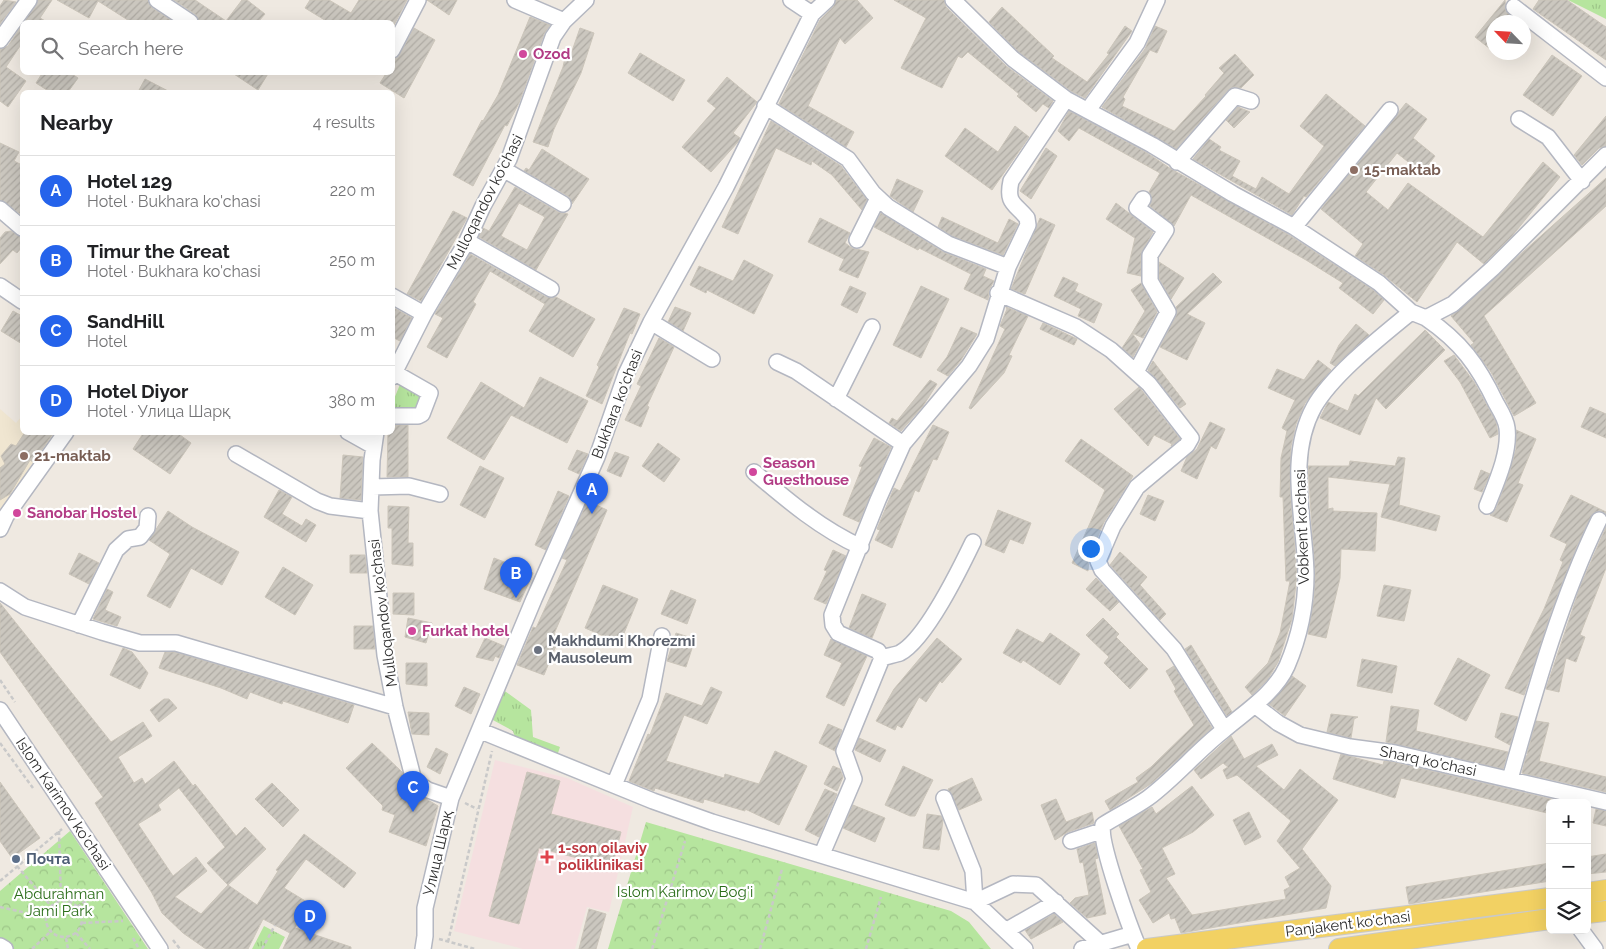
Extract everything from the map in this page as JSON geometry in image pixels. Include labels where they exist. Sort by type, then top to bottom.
[{"type":"main road","points":[[1591,892],[1606,890]]},
{"type":"main road","name":"Panjakent ko'chasi","points":[[1147,949],[1546,899]]},
{"type":"main road","points":[[1591,913],[1606,911]]},
{"type":"main road","name":"Panjakent ko'chasi","points":[[1352,948],[1546,920]]},
{"type":"street","points":[[0,40],[29,0]]},
{"type":"street","points":[[157,0],[187,20]]},
{"type":"street","points":[[395,44],[418,0]]},
{"type":"street","points":[[515,0],[564,21]]},
{"type":"street","name":"Mulloqandov ko'chasi","points":[[395,373],[424,314],[467,241],[503,169],[522,126],[553,37],[564,21],[586,0]]},
{"type":"street","points":[[791,0],[812,14]]},
{"type":"street","name":"Bukhara ko'chasi","points":[[451,798],[481,731],[534,599],[597,457],[626,374],[652,322],[726,187],[812,14],[827,0]]},
{"type":"street","points":[[953,0],[1013,59],[1066,99],[1152,145],[1177,162],[1294,227],[1379,283],[1411,312],[1426,318],[1463,348],[1483,377],[1507,428],[1505,449],[1487,506]]},
{"type":"street","points":[[1088,110],[1137,43],[1157,0]]},
{"type":"street","points":[[1514,7],[1606,78]]},
{"type":"street","points":[[1177,162],[1235,96],[1251,101]]},
{"type":"street","points":[[822,854],[854,779],[844,750],[882,658],[878,650],[838,633],[832,615],[878,500],[903,444],[969,366],[986,339],[998,293],[1028,225],[1028,218],[1011,202],[1008,192],[1011,182],[1066,99]]},
{"type":"street","points":[[765,106],[848,159],[878,198],[888,207],[948,244],[1008,267]]},
{"type":"street","points":[[1294,227],[1390,110]]},
{"type":"street","points":[[1519,119],[1548,137],[1582,181]]},
{"type":"street","points":[[1426,318],[1453,304],[1605,158]]},
{"type":"street","points":[[503,169],[563,204]]},
{"type":"street","points":[[857,240],[878,198]]},
{"type":"street","points":[[1136,372],[1168,312],[1150,281],[1150,255],[1166,230],[1137,208],[1143,199]]},
{"type":"street","points":[[3,218],[20,227]]},
{"type":"street","points":[[467,241],[551,289]]},
{"type":"street","points":[[0,286],[20,300]]},
{"type":"street","points":[[998,293],[1076,327],[1111,350],[1149,384],[1191,438],[1187,445],[1137,487],[1113,526],[1098,562],[1102,570],[1174,649],[1224,729]]},
{"type":"street","points":[[395,298],[424,314]]},
{"type":"street","name":"Vobkent ko'chasi","points":[[1101,831],[1103,825],[1148,798],[1224,729],[1256,706],[1286,668],[1296,640],[1303,610],[1306,575],[1299,488],[1299,453],[1314,407],[1331,384],[1411,312]]},
{"type":"street","points":[[652,322],[712,358]]},
{"type":"street","points":[[836,399],[872,327]]},
{"type":"street","points":[[778,362],[796,371],[903,444]]},
{"type":"street","points":[[395,376],[430,393],[422,414],[418,416],[395,416]]},
{"type":"street","points":[[0,529],[6,516],[64,435]]},
{"type":"street","points":[[359,435],[374,439]]},
{"type":"street","name":"Mulloqandov ko'chasi","points":[[374,439],[370,511],[385,654],[395,707],[414,781],[428,790],[451,798]]},
{"type":"street","points":[[236,454],[316,501],[330,506],[370,511]]},
{"type":"street","points":[[754,472],[839,537],[861,546]]},
{"type":"street","points":[[372,488],[409,486],[440,494]]},
{"type":"street","points":[[79,625],[116,550],[128,539],[140,537],[147,528],[148,516]]},
{"type":"street","points":[[1510,779],[1550,641],[1583,554],[1599,520]]},
{"type":"street","points":[[882,658],[901,652],[917,639],[961,568],[973,542]]},
{"type":"street","points":[[0,591],[25,607],[140,643],[176,643],[395,707]]},
{"type":"street","points":[[614,785],[650,699],[662,636]]},
{"type":"street","name":"Sharq ko'chasi","points":[[1256,706],[1278,723],[1300,735],[1510,779],[1606,802]]},
{"type":"street","name":"Islom Karimov ko'chasi","points":[[0,710],[160,949]]},
{"type":"street","points":[[481,731],[712,822],[975,902],[1008,930],[1025,949]]},
{"type":"street","name":"Улица Шарқ","points":[[424,943],[425,908],[451,798]]},
{"type":"street","points":[[944,798],[973,871],[975,902]]},
{"type":"street","points":[[1070,841],[1101,831],[1139,949]]},
{"type":"street","points":[[975,902],[1012,884],[1036,885],[1100,942]]},
{"type":"street","points":[[1008,930],[1056,902]]},
{"type":"street","points":[[1082,949],[1100,942],[1133,934]]},
{"type":"street","points":[[1584,934],[1595,949]]},
{"type":"street","points":[[0,946],[4,949]]},
{"type":"path","points":[[448,942],[477,809],[496,737]]},
{"type":"path","points":[[0,881],[73,819]]},
{"type":"path","points":[[59,831],[61,901]]},
{"type":"path","points":[[652,949],[684,840]]},
{"type":"path","points":[[18,866],[51,906]]},
{"type":"path","points":[[760,949],[782,869]]},
{"type":"path","points":[[78,907],[114,881]]},
{"type":"path","points":[[866,949],[881,897]]},
{"type":"path","points":[[61,901],[73,903],[78,907],[82,917],[82,923],[76,934],[66,938],[58,937],[50,932],[45,917],[51,906],[61,901]]},
{"type":"path","points":[[0,907],[45,917]]},
{"type":"path","points":[[82,923],[140,919]]},
{"type":"path","points":[[262,949],[275,925]]},
{"type":"path","points":[[32,949],[50,932]]},
{"type":"path","points":[[76,934],[90,949]]},
{"type":"path","points":[[66,938],[68,949]]},
{"type":"path","points":[[424,943],[448,942],[475,949]]},
{"type":"shaded area","name":"21-maktab","points":[[0,409],[16,423],[20,418],[20,435],[63,435],[0,515]]},
{"type":"shaded area","name":"1-son oilaviy poliklinikasi","points":[[495,760],[567,778],[633,807],[609,912],[587,907],[575,949],[523,949],[454,931]]},
{"type":"green space","points":[[1568,0],[1606,0],[1606,19]]},
{"type":"green space","points":[[401,382],[424,393],[415,412],[395,411],[395,397]]},
{"type":"green space","points":[[502,689],[531,710],[533,737],[560,747],[557,756],[516,740],[513,731],[491,719]]},
{"type":"green space","name":"Islom Karimov Bog'i","points":[[646,822],[951,911],[969,922],[991,949],[608,949]]},
{"type":"green space","name":"Abdurahman Jami Park","points":[[70,831],[148,949],[13,949],[0,940],[0,891]]},
{"type":"green space","points":[[264,926],[285,937],[279,949],[252,949]]},
{"type":"building","points":[[4,0],[16,2],[0,24],[0,6]]},
{"type":"building","points":[[38,0],[52,0],[40,18],[44,20],[25,20]]},
{"type":"building","points":[[57,0],[148,0],[152,8],[171,20],[128,20],[98,1],[89,18]]},
{"type":"building","points":[[174,0],[195,0],[225,20],[198,20],[195,14]]},
{"type":"building","points":[[242,0],[247,0],[265,14],[260,20],[227,20]]},
{"type":"building","points":[[310,0],[329,0],[351,13],[359,0],[407,0],[395,23],[395,20],[325,20],[305,8]]},
{"type":"building","points":[[427,0],[457,0],[449,15]]},
{"type":"building","points":[[836,0],[857,0],[873,18],[845,44],[840,38],[808,106],[854,132],[846,147],[779,104],[820,20],[833,7]]},
{"type":"building","points":[[894,0],[944,0],[946,7],[1006,66],[1053,101],[1049,108],[1043,104],[1036,112],[1017,96],[1019,94],[968,52],[962,58],[958,56],[942,88],[901,68],[926,18]]},
{"type":"building","points":[[1505,0],[1506,11],[1511,15],[1493,15]]},
{"type":"building","points":[[1539,0],[1567,0],[1606,27],[1606,60],[1533,9]]},
{"type":"building","points":[[1002,7],[1054,56],[1052,58],[1087,82],[1109,54],[1107,53],[1125,26],[1132,31],[1085,98],[1071,91],[1019,52],[989,22]]},
{"type":"building","points":[[530,17],[550,25],[544,34],[519,103],[507,126],[505,125],[473,186],[453,175],[482,120],[498,95]]},
{"type":"building","points":[[1486,23],[1486,46],[1475,37]]},
{"type":"building","points":[[1155,26],[1167,31],[1157,53],[1150,50],[1123,97],[1125,99],[1122,106],[1174,131],[1224,73],[1219,68],[1235,54],[1254,75],[1241,88],[1233,87],[1228,90],[1176,149],[1102,107],[1145,49]]},
{"type":"building","points":[[20,28],[20,46],[6,67],[26,81],[8,107],[0,101],[0,49],[8,46]]},
{"type":"building","points":[[414,28],[435,40],[404,98],[395,92],[395,90],[391,90],[380,83],[385,75],[395,75],[395,57],[400,54]]},
{"type":"building","points":[[580,28],[594,33],[581,73],[554,129],[548,147],[533,142],[563,67],[566,53],[571,54]]},
{"type":"building","points":[[640,53],[685,80],[673,101],[628,73]]},
{"type":"building","points":[[1552,55],[1582,76],[1553,116],[1523,95]]},
{"type":"building","points":[[41,75],[74,75],[78,78],[69,90],[47,90],[36,83]]},
{"type":"building","points":[[236,75],[267,75],[258,90]]},
{"type":"building","points":[[727,77],[757,102],[733,133],[740,138],[738,142],[711,172],[682,147],[716,108],[707,101]]},
{"type":"building","points":[[145,79],[166,90],[139,90]]},
{"type":"building","points":[[1326,94],[1365,126],[1306,197],[1304,196],[1292,215],[1193,159],[1209,139],[1221,147],[1219,150],[1240,161],[1232,176],[1256,189],[1262,177],[1289,194],[1324,146],[1300,126]]},
{"type":"building","points":[[1406,103],[1427,119],[1413,138],[1435,156],[1422,173],[1397,153],[1366,192],[1388,210],[1408,183],[1483,237],[1543,162],[1560,177],[1512,236],[1484,264],[1457,242],[1417,302],[1384,275],[1355,256],[1363,244],[1321,209]]},
{"type":"building","points":[[1238,107],[1250,112],[1234,128],[1226,120]]},
{"type":"building","points":[[1069,111],[1147,153],[1171,169],[1289,235],[1373,290],[1384,300],[1373,314],[1339,288],[1343,283],[1191,195],[1174,226],[1150,206],[1152,199],[1149,192],[1160,173],[1079,128],[1069,141],[1058,131]]},
{"type":"building","points":[[1606,116],[1606,146],[1599,148],[1582,165],[1574,155]]},
{"type":"building","points":[[771,121],[841,166],[867,200],[862,210],[832,175],[812,161],[811,165],[776,148],[738,234],[722,227]]},
{"type":"building","points":[[1015,126],[1029,137],[992,190],[945,156],[965,128],[998,152]]},
{"type":"building","points":[[0,143],[19,152],[14,161],[20,164],[20,214],[0,200]]},
{"type":"building","points":[[1046,148],[1057,156],[1031,199],[1020,191]]},
{"type":"building","points":[[542,149],[589,179],[572,204],[568,196],[524,171],[526,168],[529,170]]},
{"type":"building","points":[[1606,178],[1606,206],[1484,316],[1536,403],[1514,416],[1491,372],[1471,345],[1474,343],[1451,316]]},
{"type":"building","points":[[897,179],[923,191],[913,212],[890,196]]},
{"type":"building","points":[[515,187],[558,212],[568,214],[536,270],[479,237],[483,228],[489,231]],"holes":[[[519,203],[545,217],[527,250],[501,236]]]},
{"type":"building","points":[[1116,203],[1153,232],[1141,254],[1141,276],[1127,273],[1135,238],[1106,219]]},
{"type":"building","points":[[453,211],[467,218],[421,301],[407,294]]},
{"type":"building","points":[[881,213],[943,252],[986,269],[983,276],[994,281],[989,290],[988,300],[964,289],[971,274],[919,248],[918,250],[874,227]]},
{"type":"building","points":[[942,217],[998,243],[1009,219],[1018,224],[1003,255],[952,236],[938,227]]},
{"type":"building","points":[[820,218],[850,233],[845,243],[852,248],[869,252],[858,278],[839,270],[844,259],[808,242]]},
{"type":"building","points":[[1040,218],[1055,225],[1025,294],[1011,289]]},
{"type":"building","points":[[11,231],[20,236],[20,249],[17,253],[13,250],[0,264],[0,238],[5,232]]},
{"type":"building","points":[[470,254],[546,297],[556,297],[595,319],[573,357],[529,331],[545,304],[490,271],[473,302],[476,304],[447,358],[427,347],[443,318],[435,314]]},
{"type":"building","points":[[744,260],[773,275],[754,314],[707,290],[706,293],[690,285],[699,266],[733,281]]},
{"type":"building","points":[[1159,262],[1184,278],[1171,299],[1159,278]]},
{"type":"building","points":[[1213,273],[1222,282],[1187,314],[1205,323],[1187,360],[1160,347],[1176,316],[1176,307]]},
{"type":"building","points":[[1063,277],[1078,284],[1075,291],[1102,304],[1094,323],[1078,316],[1081,309],[1054,296]]},
{"type":"building","points":[[1141,283],[1157,312],[1143,338],[1132,333],[1145,311],[1131,290]]},
{"type":"building","points":[[850,286],[866,293],[857,313],[841,305]]},
{"type":"building","points":[[921,286],[949,299],[921,358],[893,345]]},
{"type":"building","points":[[675,307],[691,313],[683,331],[668,322]]},
{"type":"building","points":[[1006,307],[1028,316],[1009,355],[1012,356],[1004,373],[971,409],[969,408],[1005,329],[1000,326],[1007,309]]},
{"type":"building","points":[[624,308],[640,314],[632,334],[630,333],[602,404],[586,396],[599,367],[597,365]]},
{"type":"building","points":[[395,309],[412,318],[400,341],[395,338]]},
{"type":"building","points":[[13,311],[20,315],[20,343],[1,331]]},
{"type":"building","points":[[1043,323],[1077,339],[1074,345],[1040,329]]},
{"type":"building","points":[[1356,324],[1369,335],[1335,366],[1330,363],[1339,345]]},
{"type":"building","points":[[961,327],[977,334],[961,360],[948,376],[937,370],[947,357]]},
{"type":"building","points":[[1425,330],[1445,350],[1386,409],[1376,398],[1360,435],[1320,418],[1328,402],[1348,411],[1355,394],[1358,396]]},
{"type":"building","points":[[1132,333],[1140,344],[1133,357],[1122,348]]},
{"type":"building","points":[[659,338],[674,347],[647,406],[649,407],[641,427],[625,420],[641,386],[637,384]]},
{"type":"building","points":[[1454,355],[1474,382],[1496,422],[1498,434],[1490,438],[1460,382],[1444,361]]},
{"type":"building","points":[[1318,360],[1331,370],[1305,403],[1296,424],[1291,446],[1290,489],[1297,574],[1292,619],[1278,662],[1268,679],[1252,695],[1245,687],[1268,663],[1280,633],[1290,581],[1286,581],[1283,497],[1280,497],[1281,458],[1287,431],[1282,428],[1295,400],[1268,388],[1277,369],[1304,380]]},
{"type":"building","points":[[1153,361],[1186,404],[1180,408],[1148,370]]},
{"type":"building","points":[[540,377],[588,401],[567,443],[511,415],[484,460],[447,438],[481,382],[524,408]]},
{"type":"building","points":[[930,380],[937,384],[923,406],[901,431],[889,423],[892,418],[897,421]]},
{"type":"building","points":[[1139,387],[1180,439],[1171,446],[1172,444],[1154,435],[1148,446],[1114,409]]},
{"type":"building","points":[[1590,407],[1606,414],[1606,438],[1581,427]]},
{"type":"building","points":[[1210,422],[1225,429],[1216,449],[1211,446],[1197,479],[1181,471],[1187,457],[1197,449]]},
{"type":"building","points":[[395,425],[408,425],[408,477],[387,477],[388,435],[395,435]]},
{"type":"building","points":[[933,425],[949,432],[937,460],[933,459],[919,492],[915,490],[892,548],[875,540],[880,530],[877,529],[894,488],[900,491]]},
{"type":"building","points":[[1516,430],[1536,439],[1518,483],[1523,485],[1507,522],[1490,515],[1496,509],[1510,471],[1516,449]]},
{"type":"building","points":[[23,435],[52,435],[33,462],[30,460],[10,494],[0,500],[0,468],[5,464],[1,456],[11,444],[16,446]]},
{"type":"building","points":[[142,435],[180,435],[191,443],[170,474],[133,449]]},
{"type":"building","points":[[874,438],[891,447],[859,522],[843,515],[862,467],[859,466]]},
{"type":"building","points":[[1081,439],[1133,476],[1104,522],[1089,558],[1088,571],[1072,563],[1105,490],[1065,461]]},
{"type":"building","points":[[658,443],[680,459],[664,482],[642,466]]},
{"type":"building","points":[[577,450],[588,454],[579,474],[568,469]]},
{"type":"building","points":[[615,452],[629,457],[621,477],[607,471]]},
{"type":"building","points":[[343,455],[363,457],[361,500],[340,498]]},
{"type":"building","points":[[1398,457],[1405,458],[1399,505],[1440,516],[1436,531],[1381,517],[1390,484],[1328,477],[1328,509],[1333,508],[1333,511],[1377,513],[1375,551],[1341,549],[1340,578],[1326,638],[1308,634],[1314,599],[1315,574],[1308,466],[1349,466],[1350,461],[1395,466]]},
{"type":"building","points":[[480,466],[504,478],[485,518],[460,505]]},
{"type":"building","points":[[1481,470],[1490,474],[1482,492],[1474,489]]},
{"type":"building","points":[[279,490],[292,497],[282,514],[302,526],[306,519],[316,525],[306,542],[264,517]]},
{"type":"building","points":[[558,491],[569,496],[546,550],[535,545]]},
{"type":"building","points":[[1148,495],[1164,501],[1155,521],[1140,514]]},
{"type":"building","points":[[1571,495],[1606,512],[1606,514],[1599,511],[1593,513],[1576,548],[1551,612],[1524,695],[1505,688],[1544,609],[1563,562],[1560,560],[1567,544],[1550,536]]},
{"type":"building","points":[[592,503],[607,510],[554,634],[560,636],[544,675],[517,665],[533,627],[536,628],[567,560],[562,558],[586,504],[591,506]]},
{"type":"building","points":[[388,506],[409,507],[408,543],[413,543],[413,566],[392,564],[392,528],[388,528]]},
{"type":"building","points":[[998,510],[1031,523],[1023,544],[1010,539],[1004,553],[985,545]]},
{"type":"building","points":[[168,511],[192,527],[239,552],[222,585],[191,568],[170,608],[147,596],[170,554],[149,540]]},
{"type":"building","points":[[1606,527],[1606,568],[1580,635],[1585,637],[1576,662],[1566,658],[1559,692],[1546,689],[1580,587]]},
{"type":"building","points":[[833,550],[846,556],[826,604],[814,599],[827,571],[824,570]]},
{"type":"building","points":[[1120,552],[1147,577],[1140,585],[1166,614],[1160,620],[1110,565]]},
{"type":"building","points":[[79,553],[99,563],[89,584],[69,574]]},
{"type":"building","points":[[350,555],[365,555],[367,573],[350,573]]},
{"type":"building","points":[[494,558],[533,573],[520,602],[484,589]]},
{"type":"building","points":[[283,567],[313,585],[295,615],[265,597]]},
{"type":"building","points":[[1096,578],[1119,602],[1110,611],[1086,589]]},
{"type":"building","points":[[603,585],[638,599],[620,643],[585,628]]},
{"type":"building","points":[[1384,585],[1411,590],[1404,621],[1377,616]]},
{"type":"building","points":[[107,589],[113,592],[105,610],[121,617],[117,626],[93,619]]},
{"type":"building","points":[[671,590],[696,600],[687,624],[661,614]]},
{"type":"building","points":[[393,593],[414,593],[414,615],[393,614]]},
{"type":"building","points":[[862,594],[886,604],[872,638],[849,628]]},
{"type":"building","points":[[0,603],[111,742],[143,722],[152,736],[118,757],[134,783],[142,778],[145,784],[174,761],[193,786],[195,784],[236,836],[245,827],[266,849],[228,885],[257,905],[278,871],[276,870],[304,834],[356,873],[344,888],[306,859],[284,888],[307,902],[295,928],[351,947],[351,949],[283,949],[290,933],[263,919],[248,949],[206,949],[183,933],[162,913],[152,893],[95,803],[103,797],[0,652]],"holes":[[[179,788],[225,847],[207,863],[228,885],[201,914],[175,897],[207,871],[196,857],[173,876],[138,824],[161,810],[158,805]]]},
{"type":"building","name":"Furkat hotel","points":[[408,618],[432,623],[426,643],[405,637]]},
{"type":"building","points":[[1103,618],[1119,634],[1116,637],[1148,669],[1130,689],[1104,663],[1109,657],[1086,635]]},
{"type":"building","points":[[354,626],[373,626],[375,649],[354,649]]},
{"type":"building","points":[[1017,629],[1043,643],[1050,633],[1080,654],[1060,685],[1023,660],[1021,663],[1003,653]]},
{"type":"building","points":[[676,633],[695,639],[686,667],[667,661]]},
{"type":"building","points":[[485,638],[504,646],[499,658],[495,656],[493,661],[476,657]]},
{"type":"building","points":[[937,638],[962,659],[942,683],[940,681],[926,702],[919,697],[902,728],[897,725],[895,730],[876,721],[894,689]]},
{"type":"building","points":[[831,639],[867,656],[844,706],[826,697],[842,663],[824,655]]},
{"type":"building","points":[[1191,645],[1232,712],[1227,716],[1185,649]]},
{"type":"building","points":[[123,648],[132,652],[148,673],[140,689],[110,675]]},
{"type":"building","points":[[165,652],[175,652],[354,705],[348,723],[283,701],[282,704],[250,692],[247,699],[221,688],[159,668]]},
{"type":"building","points":[[1458,658],[1490,675],[1466,721],[1434,704]]},
{"type":"building","points":[[1362,659],[1397,666],[1392,693],[1357,686]]},
{"type":"building","points":[[406,663],[427,663],[427,686],[406,684]]},
{"type":"building","points":[[1174,666],[1212,728],[1152,783],[1110,810],[1105,801],[1138,782],[1136,778],[1151,767],[1194,725],[1174,691],[1176,689],[1166,671]]},
{"type":"building","points":[[1292,676],[1306,686],[1285,716],[1269,704]]},
{"type":"building","points":[[464,687],[480,694],[471,714],[455,706]]},
{"type":"building","points":[[711,687],[722,692],[707,724],[684,715],[666,761],[724,778],[725,774],[759,784],[775,751],[807,766],[779,825],[745,809],[745,811],[704,799],[703,803],[655,788],[654,791],[629,781],[648,734],[650,735],[666,693],[702,706]]},
{"type":"building","points":[[164,699],[169,699],[177,708],[159,722],[150,710]]},
{"type":"building","points":[[1391,706],[1419,710],[1416,731],[1508,752],[1503,769],[1386,742]]},
{"type":"building","points":[[408,712],[429,713],[429,735],[412,734]]},
{"type":"building","points":[[1501,713],[1518,717],[1510,745],[1495,737]]},
{"type":"building","points":[[1331,714],[1358,717],[1354,719],[1351,738],[1327,732]]},
{"type":"building","points":[[1536,721],[1549,723],[1539,761],[1606,777],[1606,792],[1522,773],[1526,756],[1529,755],[1527,754]]},
{"type":"building","points":[[828,724],[842,730],[835,751],[819,743]]},
{"type":"building","points":[[1231,736],[1244,759],[1272,744],[1278,755],[1256,766],[1284,790],[1300,769],[1338,800],[1302,849],[1331,886],[1326,908],[1181,933],[1175,918],[1171,919],[1169,913],[1153,923],[1139,900],[1151,892],[1140,870],[1143,869],[1119,826],[1152,807],[1156,814],[1192,786],[1214,815],[1193,832],[1162,848],[1175,874],[1166,878],[1192,915],[1286,899],[1284,890],[1290,887],[1285,877],[1300,868],[1277,841],[1291,821],[1237,775],[1227,779],[1223,770],[1228,767],[1223,763],[1201,779],[1194,770]]},
{"type":"building","points":[[859,738],[886,750],[880,762],[855,750]]},
{"type":"building","points":[[372,743],[402,772],[408,788],[438,806],[426,846],[389,832],[395,815],[382,810],[383,806],[346,768]]},
{"type":"building","points":[[436,748],[448,754],[440,774],[427,767]]},
{"type":"building","points":[[1341,754],[1383,765],[1384,761],[1393,762],[1551,799],[1546,799],[1546,813],[1401,778],[1395,798],[1333,779]]},
{"type":"building","points":[[833,766],[840,769],[843,777],[837,791],[824,784]]},
{"type":"building","points":[[903,766],[933,780],[915,816],[910,816],[885,805]]},
{"type":"building","points":[[527,772],[560,781],[551,814],[621,832],[612,867],[539,848],[519,924],[489,916]]},
{"type":"building","points":[[972,778],[982,800],[959,810],[948,789]]},
{"type":"building","points":[[0,782],[40,838],[12,858],[0,841]]},
{"type":"building","points":[[272,783],[299,810],[283,827],[255,799]]},
{"type":"building","points":[[825,789],[837,794],[819,837],[805,830]]},
{"type":"building","points":[[1056,799],[1066,822],[1092,812],[1094,823],[1068,832],[1055,840],[1041,805]]},
{"type":"building","points":[[853,805],[885,818],[875,842],[843,828]]},
{"type":"building","points":[[1596,809],[1606,811],[1606,826],[1593,823]]},
{"type":"building","points":[[1249,812],[1261,837],[1245,845],[1233,820]]},
{"type":"building","points":[[927,814],[941,816],[943,820],[939,850],[923,848]]},
{"type":"building","points":[[1095,843],[1098,858],[1095,859],[1106,914],[1087,918],[1070,903],[1075,898],[1089,895],[1083,862],[1080,863],[1077,849]]},
{"type":"building","points":[[1606,854],[1606,872],[1591,874],[1591,856]]},
{"type":"building","points":[[1546,864],[1546,882],[1409,904],[1406,887]]},
{"type":"building","points":[[589,909],[606,914],[596,949],[579,949]]},
{"type":"building","points":[[1054,914],[1063,922],[1031,939],[1025,930]]},
{"type":"place","name":"Ozod","points":[[523,54]]},
{"type":"place","name":"15-maktab","points":[[1354,170]]},
{"type":"place","name":"21-maktab","points":[[24,456]]},
{"type":"place","name":"Season Guesthouse","points":[[753,472]]},
{"type":"place","name":"Sanobar Hostel","points":[[17,513]]},
{"type":"place","name":"Hotel 129","points":[[592,514]]},
{"type":"place","name":"Timur the Great","points":[[516,598]]},
{"type":"place","name":"Furkat hotel","points":[[412,631]]},
{"type":"place","name":"Makhdumi Khorezmi Mausoleum","points":[[538,650]]},
{"type":"place","name":"SandHill","points":[[413,812]]},
{"type":"place","name":"1-son oilaviy poliklinikasi","points":[[547,857]]},
{"type":"place","name":"Почта","points":[[16,859]]},
{"type":"place","name":"Hotel Diyor","points":[[310,941]]}]
